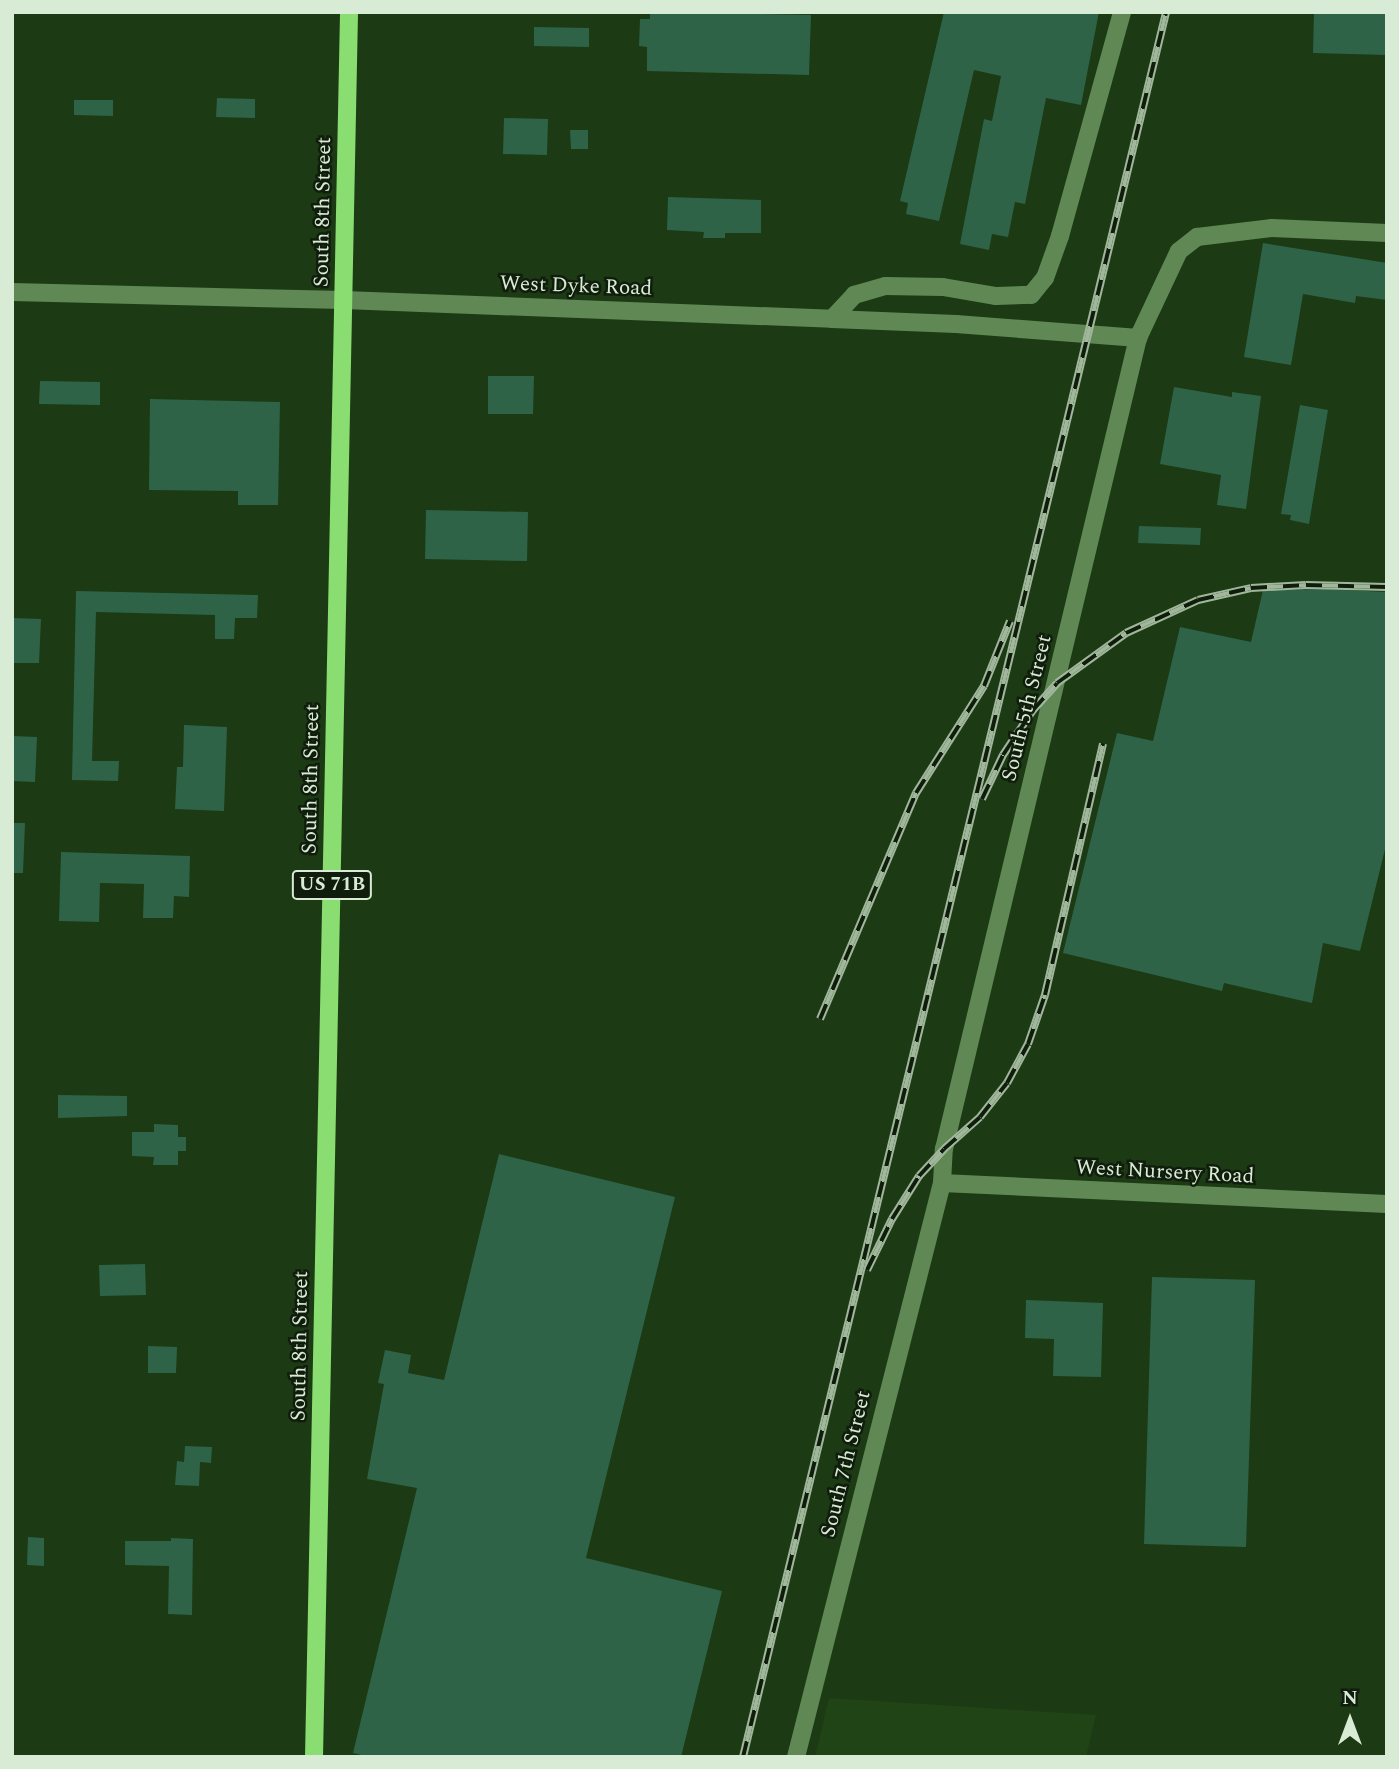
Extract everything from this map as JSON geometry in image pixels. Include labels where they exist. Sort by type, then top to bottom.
[{"type":"main road","name":"South 8th Street","points":[[314,1757],[349,12]]},
{"type":"street","points":[[832,319],[854,295],[886,286],[943,287],[996,296],[1031,295],[1045,278],[1060,236],[1122,12]]},
{"type":"street","name":"South 5th Street","points":[[942,1183],[944,1149],[1138,338],[1179,251],[1197,237],[1272,228],[1387,233]]},
{"type":"street","name":"West Dyke Road","points":[[12,292],[344,300],[956,324],[1138,338]]},
{"type":"street","name":"West Nursery Road","points":[[942,1183],[1387,1204]]},
{"type":"street","name":"South 7th Street","points":[[796,1757],[942,1183]]},
{"type":"shaded area","points":[[829,1698],[1096,1715],[1086,1757],[815,1757]]},
{"type":"building","points":[[650,12],[811,15],[809,75],[647,71],[647,47],[639,46],[640,19],[650,19]]},
{"type":"building","points":[[944,12],[1099,12],[1081,105],[1046,98],[1025,204],[1015,202],[1008,237],[992,234],[989,250],[960,244],[984,119],[992,121],[1001,76],[974,70],[939,221],[906,214],[908,203],[900,201]]},
{"type":"building","points":[[1314,12],[1387,12],[1387,55],[1313,53]]},
{"type":"building","points":[[534,27],[589,28],[589,47],[534,46]]},
{"type":"building","points":[[217,98],[255,99],[255,118],[216,117]]},
{"type":"building","points":[[74,100],[113,100],[113,116],[74,115]]},
{"type":"building","points":[[504,118],[548,119],[547,155],[503,154]]},
{"type":"building","points":[[570,130],[588,130],[588,149],[571,149]]},
{"type":"building","points":[[668,197],[761,200],[761,233],[725,233],[725,238],[703,238],[704,232],[667,230]]},
{"type":"building","points":[[1263,243],[1387,263],[1387,300],[1356,296],[1355,303],[1303,294],[1291,365],[1244,357]]},
{"type":"building","points":[[488,376],[534,376],[533,414],[488,414]]},
{"type":"building","points":[[40,381],[100,382],[100,405],[39,404]]},
{"type":"building","points":[[1174,387],[1232,397],[1232,392],[1261,396],[1246,509],[1217,505],[1221,475],[1160,464]]},
{"type":"building","points":[[150,399],[280,402],[278,505],[238,505],[238,491],[149,490]]},
{"type":"building","points":[[1300,405],[1328,410],[1309,524],[1290,520],[1291,515],[1281,514]]},
{"type":"building","points":[[426,510],[528,512],[527,561],[425,559]]},
{"type":"building","points":[[1139,526],[1201,528],[1200,545],[1138,543]]},
{"type":"building","points":[[1263,590],[1387,592],[1387,841],[1360,951],[1323,943],[1312,1003],[1224,983],[1222,991],[1063,953],[1117,733],[1153,741],[1180,627],[1251,642]]},
{"type":"building","points":[[76,591],[258,595],[257,618],[235,618],[234,639],[215,639],[215,615],[96,612],[92,761],[119,761],[118,781],[72,780]]},
{"type":"building","points":[[12,618],[41,619],[39,663],[12,663]]},
{"type":"building","points":[[184,725],[227,727],[224,811],[175,809],[177,767],[183,767]]},
{"type":"building","points":[[12,736],[37,737],[35,782],[12,781]]},
{"type":"building","points":[[12,823],[25,823],[23,873],[12,873]]},
{"type":"building","points":[[61,852],[190,856],[189,897],[174,896],[173,918],[143,918],[144,884],[100,883],[99,922],[59,921]]},
{"type":"building","points":[[58,1095],[127,1096],[127,1116],[58,1118]]},
{"type":"building","points":[[154,1124],[178,1125],[178,1137],[186,1137],[186,1151],[178,1151],[178,1165],[153,1165],[154,1157],[132,1156],[132,1132],[154,1132]]},
{"type":"building","points":[[499,1154],[675,1197],[586,1558],[722,1591],[681,1757],[370,1757],[353,1753],[417,1488],[367,1479],[384,1384],[378,1383],[385,1350],[411,1355],[408,1373],[444,1380]]},
{"type":"building","points":[[145,1264],[146,1295],[100,1296],[99,1265]]},
{"type":"building","points":[[1152,1277],[1255,1280],[1246,1547],[1144,1544]]},
{"type":"building","points":[[1026,1300],[1103,1303],[1101,1377],[1053,1376],[1054,1339],[1025,1338]]},
{"type":"building","points":[[148,1346],[177,1347],[176,1373],[148,1373]]},
{"type":"building","points":[[185,1446],[212,1447],[211,1463],[200,1462],[199,1486],[175,1485],[177,1461],[184,1462]]},
{"type":"building","points":[[28,1537],[44,1538],[44,1566],[27,1565]]},
{"type":"building","points":[[171,1538],[193,1539],[192,1615],[168,1614],[169,1566],[125,1565],[125,1541],[171,1541]]},
{"type":"railway","points":[[743,1757],[1166,12]]},
{"type":"railway","points":[[982,799],[1003,755],[1033,710],[1057,683],[1126,633],[1198,600],[1251,588],[1306,585],[1387,587]]},
{"type":"railway","points":[[820,1019],[916,793],[984,686],[1010,621]]},
{"type":"railway","points":[[867,1270],[892,1219],[919,1176],[980,1117],[1007,1083],[1028,1044],[1045,995],[1103,744]]}]
